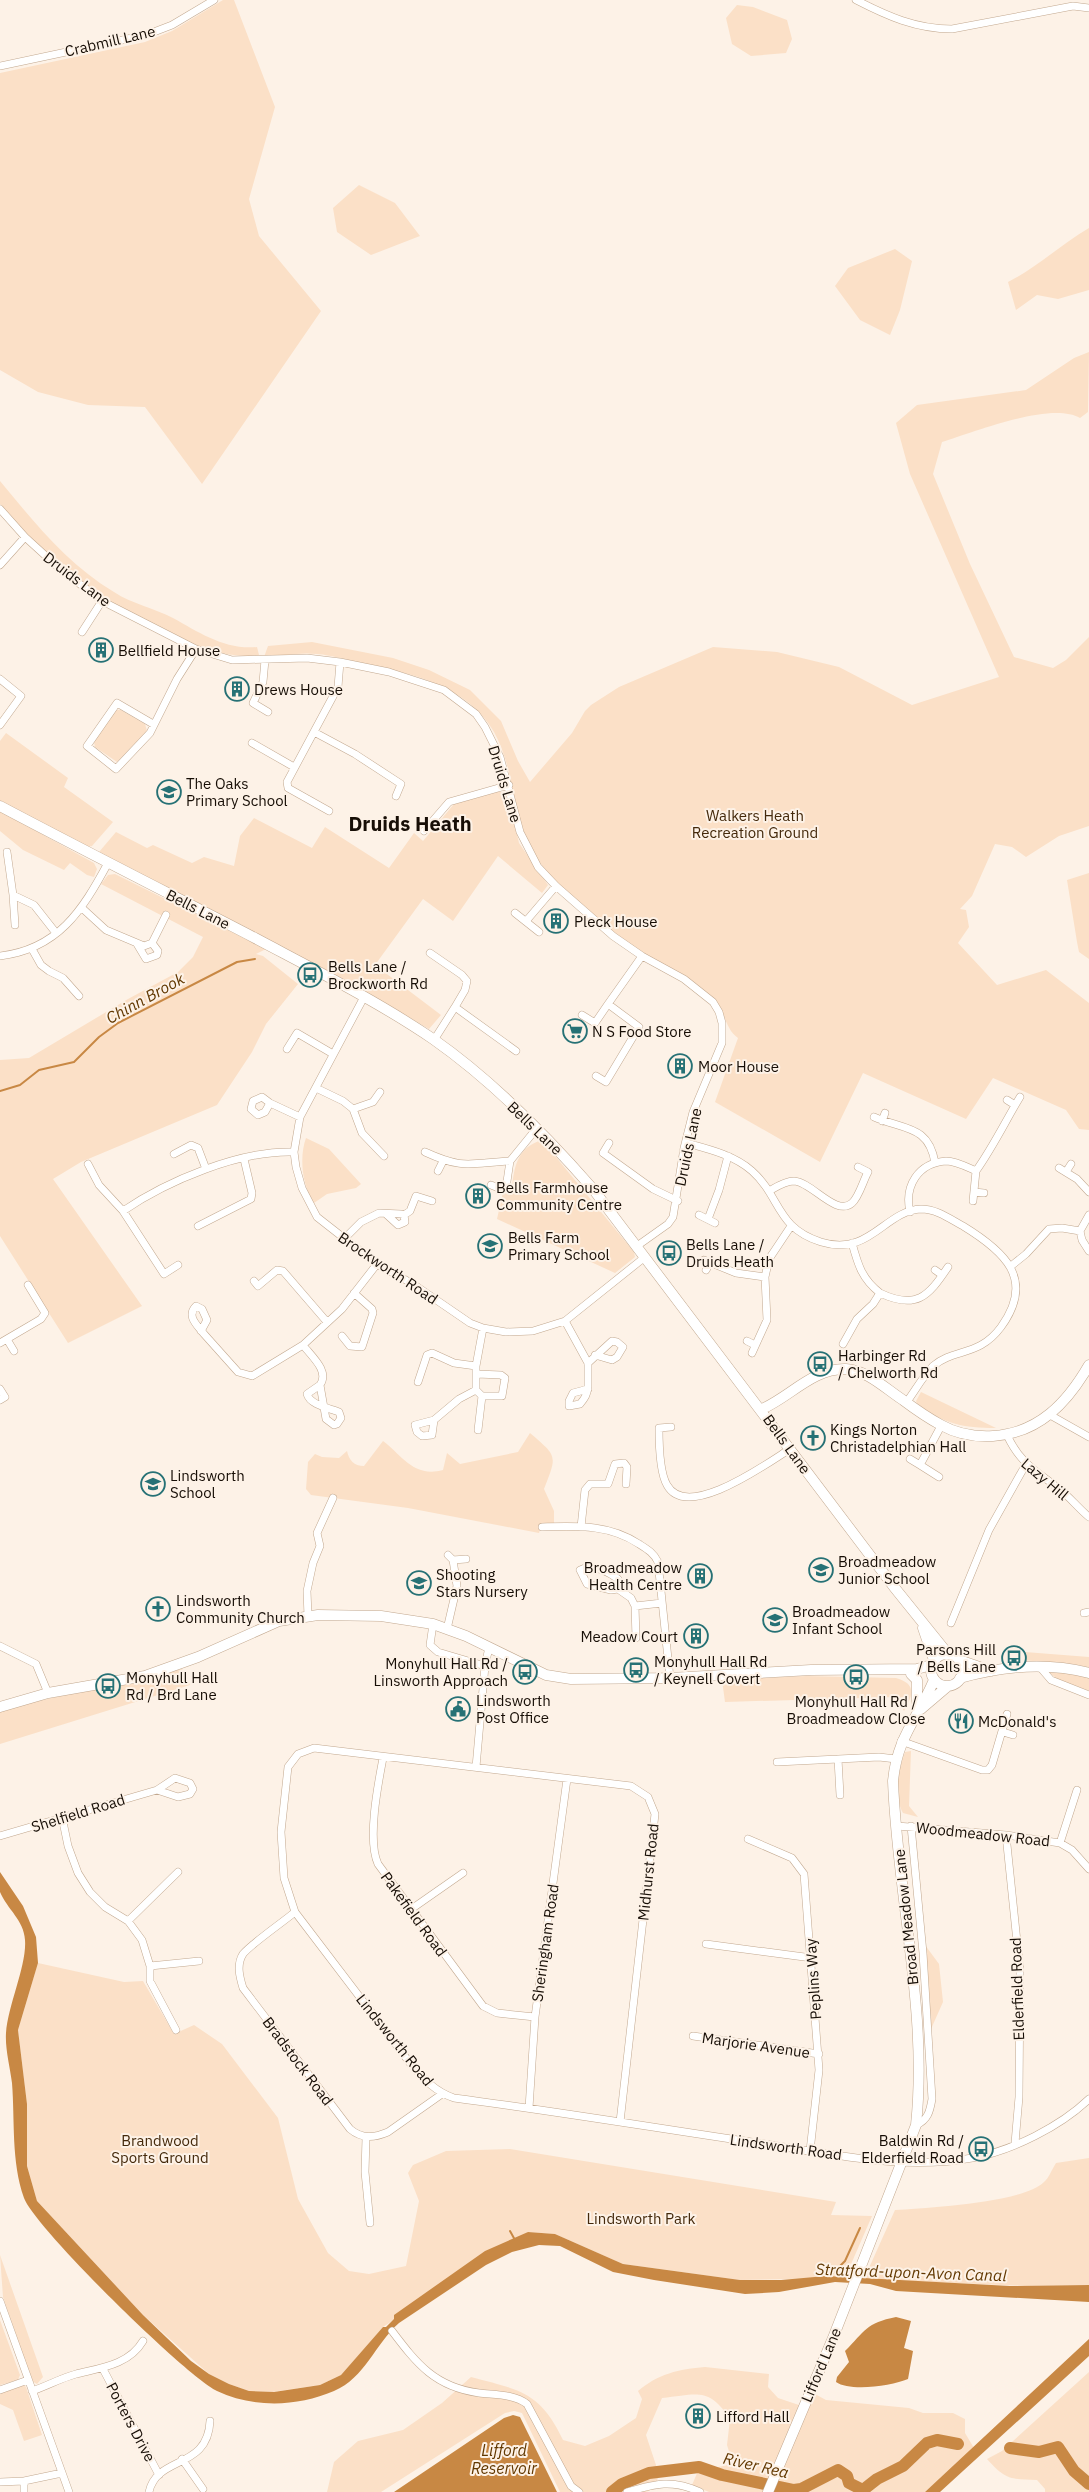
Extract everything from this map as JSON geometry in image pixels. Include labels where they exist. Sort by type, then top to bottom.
[{"type":"street","name":"Crabmill Lane","points":[[0,66],[146,35],[172,25],[214,0]]},
{"type":"street","points":[[856,0],[890,17],[932,29],[952,29],[1073,6],[1089,8]]},
{"type":"street","name":"Druids Lane","points":[[0,509],[25,537],[59,568],[102,601],[196,649],[232,660],[307,658],[340,662],[420,680],[444,690],[460,700],[476,714],[486,727],[500,757],[524,844],[538,867],[556,886],[613,936],[642,956],[684,979],[713,1002],[722,1023],[722,1043],[693,1112],[679,1179],[678,1201],[674,1217],[668,1224],[637,1246]]},
{"type":"street","points":[[0,565],[25,537]]},
{"type":"street","points":[[82,632],[102,601]]},
{"type":"street","points":[[153,724],[117,703],[88,746],[116,769],[150,732],[196,649]]},
{"type":"street","points":[[264,660],[263,682],[253,703],[268,712]]},
{"type":"street","points":[[329,811],[288,788],[287,782],[338,687],[340,662]]},
{"type":"street","points":[[0,679],[22,696],[0,725]]},
{"type":"street","points":[[314,732],[355,754],[401,784],[396,796]]},
{"type":"street","points":[[252,743],[294,767]]},
{"type":"street","points":[[424,831],[449,802],[509,785]]},
{"type":"street","name":"Bells Lane","points":[[0,806],[364,997],[434,1040],[537,1128],[593,1189],[762,1409],[921,1622],[948,1654]]},
{"type":"street","points":[[7,852],[15,925]]},
{"type":"street","points":[[0,956],[32,949],[43,944],[56,933],[82,908],[108,863]]},
{"type":"street","points":[[528,920],[556,886]]},
{"type":"street","points":[[13,895],[34,905],[56,933]]},
{"type":"street","points":[[82,908],[106,930],[144,946],[152,942],[166,915]]},
{"type":"street","points":[[515,912],[528,920],[539,932]]},
{"type":"street","points":[[137,944],[146,958],[157,954],[158,951],[152,942]]},
{"type":"street","points":[[32,949],[42,965],[63,978],[79,996]]},
{"type":"street","points":[[430,953],[468,981],[466,990],[434,1040]]},
{"type":"street","points":[[582,1015],[594,1023],[642,956]]},
{"type":"street","name":"Brockworth Road","points":[[364,997],[300,1117],[294,1152],[302,1188],[313,1212],[377,1264],[483,1328],[506,1332],[524,1332],[565,1321],[645,1257]]},
{"type":"street","points":[[596,1076],[606,1082],[639,1027],[608,1004]]},
{"type":"street","points":[[455,1007],[516,1051]]},
{"type":"street","points":[[287,1049],[297,1033],[333,1054]]},
{"type":"street","points":[[316,1088],[343,1101],[353,1109],[362,1133],[384,1156]]},
{"type":"street","points":[[353,1109],[373,1102],[380,1092]]},
{"type":"street","points":[[973,1201],[976,1171],[996,1142],[1002,1126],[1020,1097]]},
{"type":"street","points":[[1007,1100],[1015,1105]]},
{"type":"street","points":[[270,1103],[300,1117]]},
{"type":"street","points":[[882,1121],[885,1113]]},
{"type":"street","points":[[874,1117],[918,1132],[927,1139],[933,1148],[935,1163]]},
{"type":"street","points":[[491,1185],[501,1189],[506,1188],[510,1162],[537,1128]]},
{"type":"street","points":[[609,1143],[603,1153],[653,1188],[678,1201]]},
{"type":"street","points":[[686,1143],[728,1156],[752,1171],[769,1191],[780,1212],[791,1226],[822,1242],[852,1244],[871,1237],[901,1215],[921,1209],[943,1214],[1002,1254],[1011,1266],[1017,1292],[1012,1307],[1001,1327],[981,1346],[944,1360],[933,1367],[906,1403]]},
{"type":"street","points":[[174,1154],[191,1145],[198,1148],[206,1169]]},
{"type":"street","points":[[123,1211],[150,1193],[206,1169],[244,1159],[283,1152],[294,1152]]},
{"type":"street","points":[[425,1152],[457,1165],[475,1166],[510,1162]]},
{"type":"street","points":[[708,1218],[719,1190],[728,1156]]},
{"type":"street","points":[[198,1226],[251,1199],[252,1193],[244,1159]]},
{"type":"street","points":[[438,1172],[443,1160]]},
{"type":"street","points":[[910,1212],[908,1201],[912,1179],[919,1172],[935,1163],[948,1161],[976,1171]]},
{"type":"street","points":[[88,1164],[99,1185],[123,1211],[164,1274],[178,1265]]},
{"type":"street","points":[[1066,1172],[1071,1164]]},
{"type":"street","points":[[769,1191],[793,1181],[803,1184],[836,1206],[845,1206],[852,1203],[868,1172],[858,1167]]},
{"type":"street","points":[[1059,1168],[1089,1192]]},
{"type":"street","points":[[974,1192],[984,1193]]},
{"type":"street","points":[[344,1239],[361,1222],[379,1213],[386,1214],[398,1225],[405,1222],[404,1215],[410,1211],[416,1196],[432,1201]]},
{"type":"street","points":[[205,1212],[209,1220]]},
{"type":"street","points":[[699,1215],[715,1223]]},
{"type":"street","points":[[1089,1216],[1080,1230],[1082,1240],[1089,1251]]},
{"type":"street","points":[[752,1353],[767,1320],[765,1277],[773,1250],[791,1226]]},
{"type":"street","points":[[1011,1266],[1026,1254],[1049,1229],[1080,1230]]},
{"type":"street","points":[[852,1244],[861,1274],[867,1283],[890,1298],[912,1301],[922,1298],[933,1289],[948,1267]]},
{"type":"street","points":[[706,1270],[707,1261],[736,1273],[765,1277]]},
{"type":"street","points":[[202,1331],[207,1320],[202,1310],[196,1306],[192,1311],[192,1318],[202,1331],[238,1372],[247,1377],[252,1376],[303,1345],[342,1309],[377,1264]]},
{"type":"street","points":[[254,1281],[258,1286],[274,1272],[278,1270],[283,1271],[327,1322]]},
{"type":"street","points":[[935,1270],[942,1275]]},
{"type":"street","points":[[0,1344],[8,1341],[41,1319],[45,1313],[28,1284]]},
{"type":"street","points":[[342,1336],[350,1346],[362,1348],[371,1319],[372,1309],[354,1293]]},
{"type":"street","points":[[843,1344],[856,1319],[873,1304],[880,1293]]},
{"type":"street","points":[[565,1321],[588,1363],[588,1389]]},
{"type":"street","points":[[418,1382],[427,1355],[432,1352],[476,1370],[505,1378],[502,1396],[482,1396],[476,1390],[476,1370],[483,1328]]},
{"type":"street","points":[[847,1336],[855,1340]]},
{"type":"street","points":[[8,1341],[14,1351]]},
{"type":"street","points":[[747,1341],[755,1346]]},
{"type":"street","points":[[303,1345],[322,1369],[324,1381],[307,1394],[308,1398],[325,1406],[320,1385]]},
{"type":"street","points":[[588,1363],[595,1356]]},
{"type":"street","points":[[762,1409],[801,1384],[836,1369],[853,1370],[868,1377],[941,1426],[973,1436],[1007,1435],[1026,1430],[1050,1415],[1069,1395],[1089,1365]]},
{"type":"street","points":[[0,1389],[6,1397],[0,1400]]},
{"type":"street","points":[[434,1420],[459,1399],[476,1390]]},
{"type":"street","points":[[478,1430],[482,1396]]},
{"type":"street","points":[[1050,1415],[1089,1438]]},
{"type":"street","points":[[920,1465],[941,1426]]},
{"type":"street","points":[[671,1427],[660,1428],[664,1477],[667,1486],[679,1495],[696,1495],[729,1488],[790,1449]]},
{"type":"street","name":"Lazy Hill","points":[[1007,1435],[1018,1456],[1059,1488],[1089,1517]]},
{"type":"street","points":[[910,1459],[938,1477]]},
{"type":"street","points":[[580,1527],[585,1490],[590,1484],[608,1484],[615,1464],[619,1462],[626,1464],[626,1484]]},
{"type":"street","points":[[951,1623],[989,1530],[1026,1464]]},
{"type":"street","points":[[308,1616],[307,1591],[313,1563],[320,1546],[317,1533],[333,1498]]},
{"type":"street","points":[[542,1528],[596,1527],[618,1532],[655,1555],[658,1562],[670,1678]]},
{"type":"street","points":[[447,1629],[457,1586],[450,1557],[466,1559]]},
{"type":"street","points":[[618,1589],[618,1578],[609,1572],[597,1567],[580,1570],[587,1584],[612,1590],[618,1589],[631,1598],[635,1606],[636,1638]]},
{"type":"street","points":[[635,1606],[662,1603]]},
{"type":"street","points":[[0,1707],[48,1693],[145,1676],[198,1657],[279,1621],[308,1616],[381,1616],[432,1624],[489,1647],[546,1675],[570,1679],[670,1678],[761,1671],[866,1668],[924,1669],[940,1656],[948,1654],[959,1660],[991,1671]]},
{"type":"street","name":"Bells Lane","points":[[921,1622],[933,1663]]},
{"type":"street","points":[[432,1624],[430,1645],[438,1652],[485,1666]]},
{"type":"street","points":[[0,1646],[36,1664],[48,1693]]},
{"type":"street","points":[[476,1767],[485,1666],[489,1647]]},
{"type":"street","points":[[959,1660],[962,1672],[960,1678]]},
{"type":"street","points":[[933,1663],[933,1679]]},
{"type":"street","points":[[897,1670],[933,1679],[940,1685],[948,1686],[960,1678],[991,1671],[1039,1666],[1089,1673]]},
{"type":"street","points":[[1039,1666],[1051,1680],[1089,1694]]},
{"type":"street","name":"Broad Meadow Lane","points":[[911,1674],[917,1680],[918,1685],[917,1712]]},
{"type":"street","name":"Broad Meadow Lane","points":[[860,2265],[916,2125],[918,2091],[914,2002],[893,1780],[901,1741],[933,1679]]},
{"type":"street","name":"Broad Meadow Lane","points":[[917,1712],[948,1686]]},
{"type":"street","points":[[901,1741],[982,1770],[988,1770],[992,1765],[1007,1714]]},
{"type":"street","points":[[1002,1732],[1013,1735]]},
{"type":"street","name":"Lindsworth Road","points":[[476,1767],[383,1758],[314,1748],[298,1754],[291,1762],[287,1776],[281,1850],[284,1878],[295,1912],[410,2063],[426,2082],[442,2094],[454,2098],[810,2151],[902,2162],[973,2158],[1015,2144],[1036,2136],[1057,2124],[1089,2099]]},
{"type":"street","name":"Pakefield Road","points":[[383,1758],[374,1827],[374,1855],[382,1872],[483,2006],[497,2014],[535,2017]]},
{"type":"street","points":[[777,1762],[896,1759]]},
{"type":"street","points":[[838,1760],[840,1795]]},
{"type":"street","name":"Midhurst Road","points":[[476,1767],[567,1780],[631,1786],[648,1797],[655,1814],[620,2122]]},
{"type":"street","name":"Sheringham Road","points":[[529,2108],[535,2017],[567,1780]]},
{"type":"street","name":"Shelfield Road","points":[[0,1836],[157,1790]]},
{"type":"street","points":[[1060,1843],[1076,1790]]},
{"type":"street","points":[[62,1817],[68,1846],[78,1873],[90,1892],[100,1902],[128,1921],[142,1940],[150,1966],[150,1981],[176,2030]]},
{"type":"street","name":"Woodmeadow Road","points":[[897,1826],[1006,1835],[1060,1843],[1072,1850],[1089,1869]]},
{"type":"street","name":"Broad Meadow Lane","points":[[911,1826],[932,2099],[929,2112],[923,2122],[916,2125]]},
{"type":"street","name":"Elderfield Road","points":[[1006,1835],[1020,1971],[1019,2097],[1015,2144]]},
{"type":"street","name":"Peplins Way","points":[[748,1839],[792,1858],[804,1874],[818,2054],[818,2088],[810,2151]]},
{"type":"street","points":[[128,1921],[178,1872]]},
{"type":"street","points":[[410,1910],[463,1873]]},
{"type":"street","name":"Bradstock Road","points":[[295,1912],[243,1954],[238,1971],[240,1980],[243,1988],[350,2129],[366,2138]]},
{"type":"street","points":[[706,1944],[812,1958]]},
{"type":"street","points":[[150,1966],[199,1961]]},
{"type":"street","name":"Marjorie Avenue","points":[[693,2036],[818,2054]]},
{"type":"street","points":[[370,2223],[365,2172],[366,2138],[388,2132],[442,2094]]},
{"type":"street","name":"Lifford Lane","points":[[768,2492],[847,2302],[860,2265]]},
{"type":"street","points":[[0,2301],[69,2492]]},
{"type":"street","points":[[392,2331],[415,2362],[432,2376],[453,2387],[514,2397],[527,2404],[571,2486],[579,2492]]},
{"type":"street","points":[[32,2391],[75,2374],[103,2369],[128,2357],[138,2349],[143,2341]]},
{"type":"street","name":"Porters Drive","points":[[103,2369],[159,2475]]},
{"type":"street","points":[[0,2390],[28,2380]]},
{"type":"street","points":[[149,2492],[159,2475],[182,2459],[200,2450],[207,2442],[210,2421]]},
{"type":"street","points":[[182,2459],[203,2489]]},
{"type":"street","points":[[0,2482],[24,2481],[62,2473]]},
{"type":"street","points":[[24,2481],[24,2492]]},
{"type":"street","points":[[627,2492],[666,2482],[690,2487],[700,2492]]},
{"type":"green space","points":[[223,0],[234,0],[275,107],[249,199],[259,236],[321,311],[202,484],[145,407],[88,405],[38,392],[0,370],[0,73],[145,42],[172,31]]},
{"type":"green space","points":[[737,5],[753,7],[787,20],[792,39],[786,53],[751,56],[732,44],[726,18]]},
{"type":"green space","points":[[359,185],[395,203],[420,236],[371,255],[337,232],[333,208]]},
{"type":"green space","points":[[1089,228],[1089,290],[1058,299],[1037,295],[1016,310],[1008,282]]},
{"type":"green space","points":[[895,249],[912,261],[900,310],[890,335],[860,320],[835,286],[848,268]]},
{"type":"green space","name":"Walkers Heath Recreation Ground","points":[[1089,352],[1088,412],[1080,418],[1067,414],[1051,413],[1032,415],[942,442],[933,474],[970,564],[1014,657],[1053,668],[1066,660],[1089,637],[1089,826],[1059,836],[1026,857],[1012,847],[995,844],[972,896],[960,909],[966,910],[969,927],[958,943],[997,985],[1046,970],[1089,1003],[1089,1130],[1079,1129],[1066,1110],[993,1078],[966,1119],[863,1073],[820,1162],[715,1102],[738,1038],[730,1030],[718,1004],[704,991],[628,943],[596,919],[566,893],[540,863],[524,833],[501,748],[494,732],[483,716],[453,692],[399,671],[333,656],[304,653],[264,657],[268,646],[312,642],[393,658],[429,670],[470,690],[501,721],[518,761],[530,782],[572,733],[585,711],[591,705],[619,687],[713,647],[777,652],[839,667],[912,705],[999,677],[910,474],[896,423],[917,405],[1026,390],[1074,358]]},
{"type":"green space","points":[[0,481],[52,541],[81,569],[97,581],[121,596],[166,615],[203,635],[234,646],[257,647],[259,655],[236,655],[210,650],[182,640],[154,627],[100,595],[51,557],[0,504]]},
{"type":"green space","points":[[115,710],[121,710],[145,724],[147,731],[117,762],[95,747],[94,742]]},
{"type":"green space","points":[[6,733],[68,778],[64,787],[113,822],[92,846],[88,847],[0,802],[0,741]]},
{"type":"green space","points":[[497,791],[509,798],[519,843],[548,885],[542,893],[498,856],[453,921],[423,899],[375,965],[441,1015],[429,1029],[347,981],[99,852],[116,832],[147,848],[153,845],[192,863],[204,857],[234,866],[240,836],[254,818],[312,848],[325,827],[389,868],[414,833],[423,841],[454,804]]},
{"type":"green space","points":[[0,811],[94,863],[97,869],[94,877],[87,875],[70,863],[64,870],[23,850],[0,831]]},
{"type":"green space","points":[[1089,873],[1089,959],[1079,952],[1067,880]]},
{"type":"green space","points":[[115,874],[266,949],[256,954],[263,956],[298,984],[266,1024],[252,1052],[217,1105],[81,1162],[53,1179],[142,1306],[68,1343],[0,1236],[0,1060],[29,1058],[128,999],[178,972],[193,957],[203,937],[101,884],[108,875]]},
{"type":"green space","points":[[306,1138],[329,1149],[361,1184],[356,1188],[327,1194],[314,1203],[304,1180],[302,1162]]},
{"type":"green space","points":[[542,1140],[634,1252],[635,1257],[615,1273],[497,1219],[503,1192],[512,1188],[514,1172],[522,1152],[527,1147]]},
{"type":"green space","points":[[921,1392],[996,1428],[954,1424],[936,1416],[917,1404],[916,1401]]},
{"type":"green space","points":[[530,1433],[550,1452],[553,1463],[544,1489],[554,1511],[554,1524],[541,1526],[539,1533],[408,1508],[311,1495],[306,1489],[308,1462],[315,1454],[322,1457],[339,1458],[347,1451],[352,1462],[364,1466],[383,1441],[409,1464],[424,1471],[433,1472],[443,1470],[447,1453],[460,1464],[518,1452]]},
{"type":"green space","points":[[1025,1652],[1089,1657],[1089,1668],[1079,1665],[1021,1660]]},
{"type":"green space","points":[[182,1669],[190,1685],[0,1744],[0,1712],[16,1706]]},
{"type":"green space","points":[[1048,1671],[1077,1672],[1089,1677],[1089,1691],[1057,1679]]},
{"type":"green space","points":[[806,1676],[896,1678],[903,1680],[910,1687],[910,1700],[904,1711],[896,1697],[725,1702],[722,1680]]},
{"type":"green space","points":[[911,1751],[909,1806],[918,1817],[903,1813],[897,1791],[900,1767],[905,1752]]},
{"type":"green space","points":[[925,1945],[939,1964],[943,2002],[931,2029]]},
{"type":"green space","name":"Brandwood Sports Ground","points":[[38,1963],[124,1982],[143,1981],[174,2034],[194,2025],[222,2044],[278,2118],[298,2199],[328,2253],[349,2271],[369,2274],[406,2266],[419,2201],[408,2173],[413,2165],[446,2151],[510,2149],[836,2202],[831,2215],[872,2216],[845,2278],[740,2280],[623,2264],[555,2234],[528,2232],[383,2327],[341,2375],[320,2385],[273,2392],[249,2391],[209,2374],[143,2315],[37,2201],[27,2166],[27,2104],[18,2030]]},
{"type":"green space","points":[[1089,2158],[1089,2285],[1025,2286],[864,2279],[895,2210],[973,2203],[1016,2195],[1033,2189],[1044,2182],[1056,2163]]},
{"type":"green space","points":[[0,2255],[43,2377],[37,2384],[32,2381],[3,2297]]},
{"type":"green space","points":[[0,2320],[20,2375],[18,2380],[0,2385]]},
{"type":"green space","points":[[705,2367],[769,2374],[768,2387],[778,2398],[808,2408],[815,2394],[826,2400],[909,2408],[923,2413],[953,2413],[965,2419],[965,2433],[974,2448],[925,2492],[709,2492],[692,2485],[698,2471],[733,2464],[727,2445],[730,2419],[715,2401],[701,2395],[693,2395],[662,2398],[646,2435],[659,2474],[655,2488],[646,2492],[560,2492],[522,2413],[514,2411],[505,2413],[381,2492],[327,2492],[334,2462],[358,2441],[403,2430],[442,2403],[471,2377],[502,2385],[526,2395],[546,2411],[563,2440],[585,2446],[609,2436],[636,2418],[642,2399],[638,2391],[653,2380],[669,2373]]},
{"type":"green space","points":[[1089,2372],[1089,2492],[1045,2492],[1045,2489],[1037,2480],[1020,2479],[1004,2475],[987,2459],[1002,2451]]},
{"type":"green space","points":[[22,2384],[26,2387],[42,2435],[24,2441],[13,2410],[0,2404],[0,2393]]},
{"type":"water","points":[[0,1872],[23,1906],[36,1937],[38,1963],[18,2030],[27,2104],[27,2166],[37,2201],[143,2315],[191,2361],[209,2374],[229,2384],[249,2391],[274,2392],[320,2385],[341,2375],[383,2327],[386,2327],[394,2319],[394,2315],[485,2251],[528,2232],[555,2234],[623,2264],[740,2280],[781,2280],[826,2276],[1010,2286],[1089,2285],[1089,2302],[896,2291],[870,2284],[835,2282],[779,2292],[745,2294],[613,2272],[560,2246],[539,2245],[512,2252],[486,2265],[399,2323],[354,2378],[334,2391],[290,2403],[260,2403],[231,2397],[200,2380],[145,2331],[54,2239],[24,2198],[15,2155],[12,2083],[6,2033],[7,2022],[23,1961],[25,1940],[22,1926],[0,1892]]},
{"type":"water","points":[[896,2317],[911,2321],[904,2348],[913,2351],[908,2379],[892,2384],[871,2387],[851,2387],[836,2382],[837,2377],[849,2362],[845,2351],[872,2325]]},
{"type":"water","points":[[1089,2339],[1089,2356],[940,2492],[925,2492]]},
{"type":"water","name":"Lifford Reservoir","points":[[513,2415],[520,2417],[557,2492],[394,2492],[504,2418]]},
{"type":"waterway","name":"Chinn Brook","points":[[0,1091],[20,1085],[39,1070],[74,1062],[99,1037],[118,1023],[237,962],[255,959]]},
{"type":"waterway","name":"Stratford-upon-Avon Canal","points":[[828,2278],[845,2261],[860,2228]]},
{"type":"waterway","points":[[510,2231],[515,2240]]},
{"type":"waterway","name":"River Rea","points":[[612,2492],[622,2484],[649,2473],[699,2467],[722,2475],[794,2490],[801,2489],[838,2470],[847,2476],[849,2483],[863,2490],[877,2479],[903,2466],[927,2443],[937,2440],[958,2444]]},
{"type":"waterway","name":"River Rea","points":[[1010,2448],[1039,2452],[1058,2447],[1074,2471],[1089,2484]]},
{"type":"place","name":"Bellfield House","points":[[101,650]]},
{"type":"place","name":"Drews House","points":[[237,689]]},
{"type":"place","name":"The Oaks Primary School","points":[[169,792]]},
{"type":"place","name":"Pleck House","points":[[556,921]]},
{"type":"place","name":"Bells Lane / Brockworth Rd","points":[[310,975]]},
{"type":"place","name":"N S Food Store","points":[[575,1031]]},
{"type":"place","name":"Moor House","points":[[680,1066]]},
{"type":"place","name":"Bells Farmhouse Community Centre","points":[[478,1196]]},
{"type":"place","name":"Bells Farm Primary School","points":[[490,1246]]},
{"type":"place","name":"Bells Lane / Druids Heath","points":[[669,1253]]},
{"type":"place","name":"Harbinger Rd / Chelworth Rd","points":[[820,1364]]},
{"type":"place","name":"Kings Norton Christadelphian Hall","points":[[813,1438]]},
{"type":"place","name":"Lindsworth School","points":[[153,1484]]},
{"type":"place","name":"Broadmeadow Junior School","points":[[821,1570]]},
{"type":"place","name":"Broadmeadow Health Centre","points":[[700,1576]]},
{"type":"place","name":"Shooting Stars Nursery","points":[[419,1583]]},
{"type":"place","name":"Lindsworth Community Church","points":[[158,1609]]},
{"type":"place","name":"Broadmeadow Infant School","points":[[775,1620]]},
{"type":"place","name":"Meadow Court","points":[[696,1636]]},
{"type":"place","name":"Parsons Hill / Bells Lane","points":[[1014,1658]]},
{"type":"place","name":"Monyhull Hall Rd / Keynell Covert","points":[[636,1670]]},
{"type":"place","name":"Monyhull Hall Rd / Linsworth Approach","points":[[525,1672]]},
{"type":"place","name":"Monyhull Hall Rd / Broadmeadow Close","points":[[856,1677]]},
{"type":"place","name":"Monyhull Hall Rd / Brd Lane","points":[[108,1686]]},
{"type":"place","name":"Lindsworth Post Office","points":[[458,1709]]},
{"type":"place","name":"McDonald's","points":[[961,1721]]},
{"type":"place","name":"Baldwin Rd / Elderfield Road","points":[[981,2149]]},
{"type":"place","name":"Lifford Hall","points":[[698,2416]]},
{"type":"district","name":"Druids Heath","points":[[410,823]]},
{"type":"park label","name":"Lindsworth Park","points":[[641,2218]]}]
